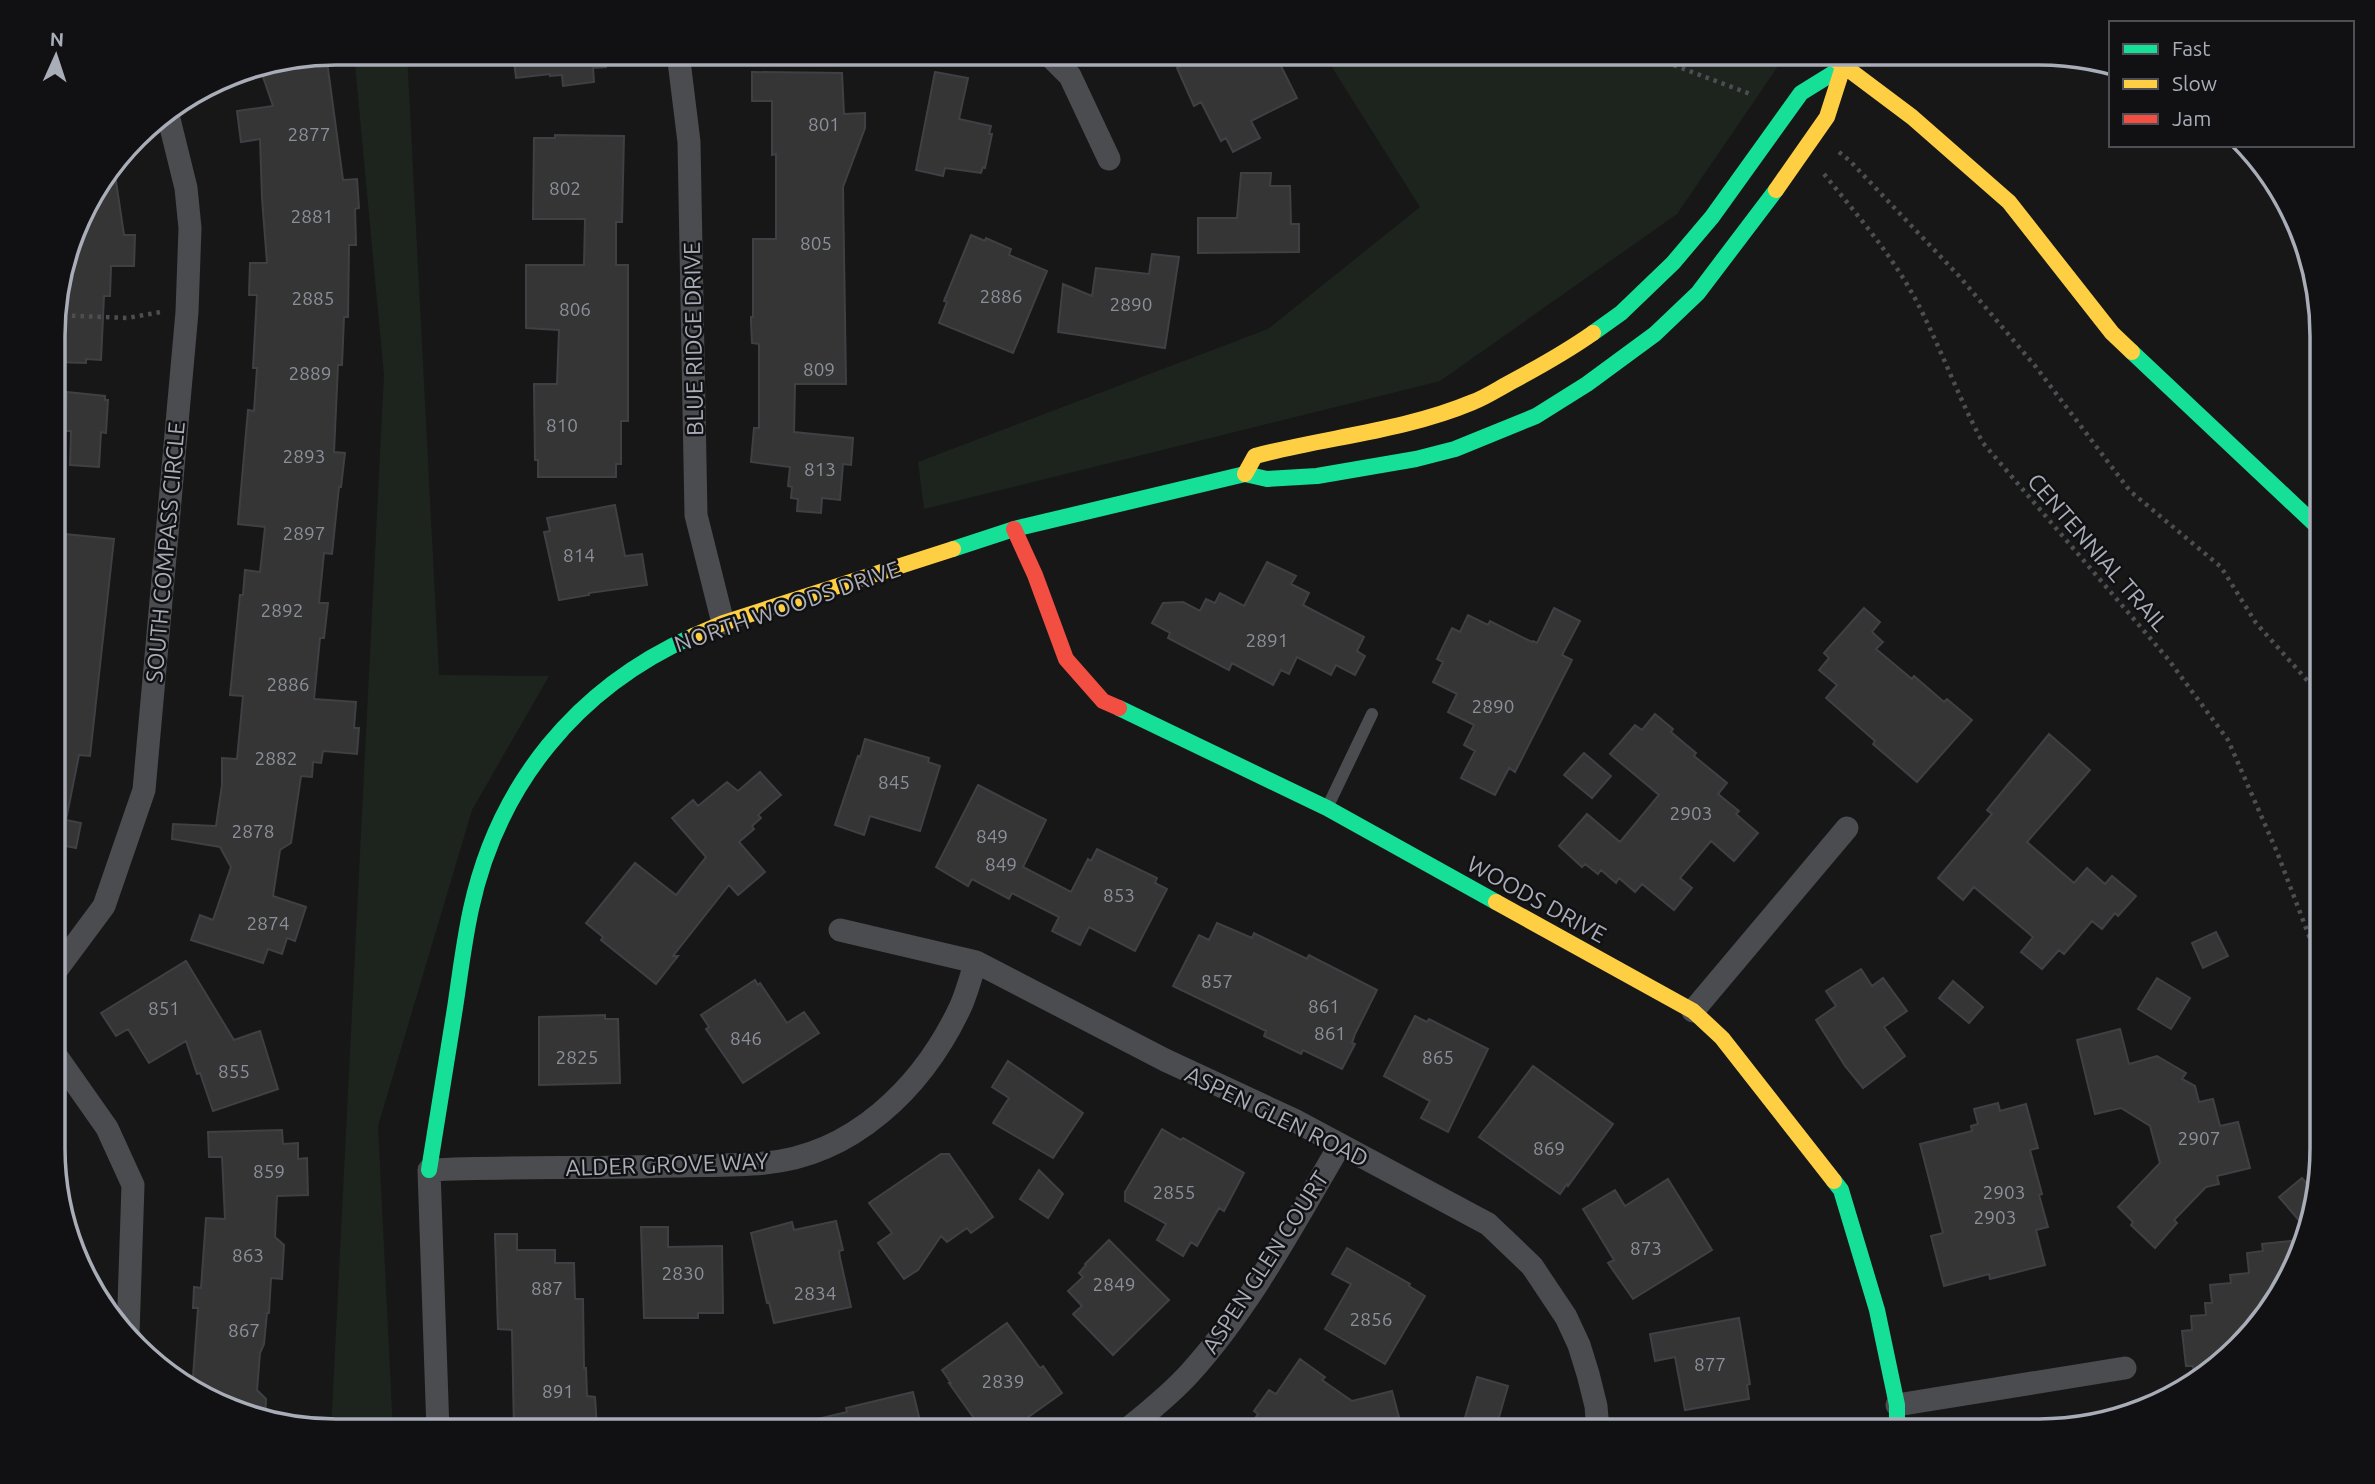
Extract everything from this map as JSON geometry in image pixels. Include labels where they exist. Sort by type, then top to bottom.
[{"type":"street","name":"BLUE RIDGE DRIVE","points":[[680,65],[689,142],[696,515],[723,623]]},
{"type":"street","points":[[1059,65],[1070,76],[1109,159]]},
{"type":"street","name":"NORTH WOODS DRIVE","points":[[1245,474],[1255,456],[1395,426],[1474,402],[1563,354],[1621,313],[1673,263],[1712,217],[1801,93],[1831,65]]},
{"type":"street","name":"NORTH WOODS DRIVE","points":[[429,1170],[471,908],[485,856],[513,795],[534,761],[559,730],[587,702],[618,677],[674,643],[723,623],[1014,529],[1245,474],[1267,480],[1416,459],[1455,449],[1536,416],[1587,384],[1655,334],[1698,293],[1756,219],[1827,117],[1838,65]]},
{"type":"street","points":[[1850,65],[2009,202],[2112,333],[2310,520]]},
{"type":"street","name":"SOUTH COMPASS CIRCLE","points":[[65,959],[104,906],[144,790],[187,312],[190,228],[186,188],[170,122]]},
{"type":"street","name":"WOODS DRIVE","points":[[1014,529],[1035,575],[1066,659],[1103,701],[1327,808],[1693,1011],[1722,1038],[1841,1190],[1877,1310],[1897,1405],[1897,1419]]},
{"type":"street","points":[[1693,1011],[1847,828]]},
{"type":"street","name":"ASPEN GLEN ROAD","points":[[840,930],[975,962],[1154,1055],[1294,1120],[1488,1224],[1532,1266],[1556,1300],[1579,1345],[1597,1419]]},
{"type":"street","name":"ALDER GROVE WAY","points":[[429,1170],[766,1163],[818,1149],[866,1124],[908,1088],[926,1066],[959,1010],[975,962]]},
{"type":"street","points":[[65,1068],[107,1128],[134,1185],[128,1322]]},
{"type":"street","name":"ASPEN GLEN COURT","points":[[1140,1419],[1187,1376],[1216,1342],[1260,1277],[1340,1145]]},
{"type":"street","points":[[429,1170],[438,1419]]},
{"type":"street","points":[[1897,1405],[2124,1368]]},
{"type":"lane","points":[[1327,808],[1372,715]]},
{"type":"path","points":[[1675,65],[1750,94]]},
{"type":"path","points":[[1832,147],[1850,161],[1959,276],[2036,367],[2130,491],[2221,567],[2256,624],[2310,684]]},
{"type":"path","name":"CENTENNIAL TRAIL","points":[[1821,170],[1888,254],[1919,306],[1967,414],[1983,443],[2168,659],[2228,740],[2277,852],[2310,939]]},
{"type":"path","points":[[65,315],[127,318],[161,313]]},
{"type":"shaded area","points":[[355,65],[408,65],[439,675],[549,676],[472,810],[378,1126],[392,1419],[332,1419],[384,375]]},
{"type":"shaded area","points":[[1331,65],[1779,65],[1677,214],[1440,381],[924,509],[918,462],[1268,329],[1420,207]]},
{"type":"building","points":[[327,65],[343,180],[357,179],[359,208],[355,209],[356,245],[349,245],[348,317],[344,317],[342,365],[338,365],[334,452],[345,453],[332,554],[324,553],[319,603],[328,603],[324,638],[320,638],[314,699],[356,702],[354,728],[359,728],[357,754],[323,751],[321,763],[313,762],[312,777],[301,776],[291,843],[280,850],[273,896],[306,907],[295,941],[287,938],[282,954],[268,949],[263,963],[191,940],[200,915],[213,920],[231,867],[220,847],[172,839],[173,824],[216,826],[222,785],[222,758],[237,759],[243,696],[230,695],[240,595],[243,595],[245,570],[260,572],[265,527],[238,524],[248,410],[254,411],[257,368],[253,368],[257,295],[249,295],[250,263],[267,263],[260,139],[241,142],[237,111],[273,106],[262,75],[300,67]]},
{"type":"building","points":[[514,65],[606,65],[593,68],[594,82],[563,86],[562,75],[550,74],[516,78]]},
{"type":"building","points":[[1182,65],[1280,65],[1297,98],[1251,121],[1260,138],[1233,152],[1226,138],[1221,141],[1201,102],[1194,106],[1177,68]]},
{"type":"building","points":[[752,72],[842,73],[844,114],[865,113],[865,128],[843,187],[846,384],[795,384],[794,432],[853,438],[851,465],[843,464],[840,500],[822,498],[821,513],[797,511],[798,499],[791,498],[792,487],[788,486],[790,467],[751,462],[754,428],[759,428],[759,344],[752,343],[751,322],[753,239],[776,239],[776,154],[772,155],[772,101],[752,101]]},
{"type":"building","points":[[935,72],[968,78],[959,119],[991,126],[989,134],[992,134],[985,168],[983,167],[981,173],[945,168],[943,176],[916,170]]},
{"type":"building","points":[[555,135],[624,136],[622,222],[616,222],[616,265],[628,265],[628,421],[621,421],[621,464],[616,464],[616,477],[538,477],[538,460],[535,460],[534,384],[557,384],[559,330],[526,328],[526,265],[584,265],[585,219],[533,219],[534,138],[555,138]]},
{"type":"building","points":[[1241,173],[1271,173],[1270,186],[1290,186],[1291,224],[1299,224],[1299,252],[1198,253],[1198,218],[1237,218]]},
{"type":"building","points":[[115,178],[124,235],[135,235],[134,266],[111,266],[110,296],[104,296],[101,360],[86,359],[86,363],[65,362],[67,300],[85,232]]},
{"type":"building","points":[[971,235],[985,241],[986,238],[1011,249],[1009,255],[1047,271],[1013,353],[939,323],[947,302],[944,301]]},
{"type":"building","points":[[1152,254],[1179,257],[1165,348],[1058,332],[1063,284],[1092,296],[1096,268],[1149,274]]},
{"type":"building","points":[[67,392],[105,396],[105,400],[108,400],[106,433],[101,432],[99,467],[70,465],[71,431],[65,431]]},
{"type":"building","points":[[615,505],[625,556],[642,554],[647,585],[559,600],[544,532],[550,531],[547,518]]},
{"type":"building","points":[[65,534],[114,539],[90,756],[79,755],[66,820],[81,823],[76,848],[65,846]]},
{"type":"building","points":[[1267,562],[1296,576],[1291,584],[1309,593],[1303,605],[1364,637],[1357,651],[1365,656],[1355,675],[1336,665],[1331,675],[1297,657],[1289,674],[1281,670],[1273,685],[1232,663],[1229,670],[1168,638],[1170,633],[1152,623],[1163,603],[1183,602],[1200,611],[1206,599],[1215,603],[1220,593],[1244,606]]},
{"type":"building","points":[[1554,608],[1580,621],[1562,655],[1572,660],[1515,772],[1509,768],[1495,795],[1461,778],[1475,751],[1464,745],[1474,725],[1448,712],[1457,694],[1433,682],[1443,662],[1437,659],[1452,628],[1460,632],[1468,615],[1488,625],[1490,621],[1537,643]]},
{"type":"building","points":[[1864,608],[1880,622],[1872,632],[1883,642],[1876,649],[1912,679],[1914,676],[1944,702],[1947,699],[1972,720],[1917,782],[1826,698],[1837,685],[1819,670],[1829,658],[1824,653]]},
{"type":"building","points":[[1655,714],[1696,753],[1694,756],[1727,783],[1718,794],[1739,811],[1736,814],[1758,833],[1734,861],[1711,841],[1680,878],[1692,888],[1674,910],[1642,884],[1635,892],[1619,878],[1616,883],[1601,870],[1598,874],[1585,864],[1582,867],[1559,846],[1587,814],[1620,842],[1659,795],[1610,754],[1635,725],[1642,730]]},
{"type":"building","points":[[2049,734],[2090,770],[2027,842],[2074,883],[2087,868],[2105,884],[2112,876],[2136,896],[2118,916],[2115,913],[2102,929],[2092,921],[2064,954],[2059,950],[2042,969],[2021,952],[2033,937],[1974,887],[1963,900],[1938,878],[1992,814],[1987,810]]},
{"type":"building","points":[[865,739],[929,758],[928,762],[940,766],[920,831],[870,816],[864,835],[835,825]]},
{"type":"building","points":[[1584,753],[1611,776],[1592,798],[1564,775]]},
{"type":"building","points":[[760,772],[781,795],[758,815],[761,818],[752,826],[754,829],[739,842],[765,872],[738,895],[729,885],[673,956],[678,956],[656,984],[601,940],[603,937],[586,923],[635,863],[676,895],[706,857],[672,818],[693,800],[698,806],[727,782],[738,791]]},
{"type":"building","points":[[978,785],[1046,820],[1023,867],[1071,892],[1088,859],[1091,861],[1097,849],[1157,878],[1155,883],[1167,889],[1135,951],[1089,927],[1080,945],[1052,931],[1059,917],[1012,893],[1009,899],[972,879],[968,886],[936,867]]},
{"type":"building","points":[[1217,923],[1252,938],[1254,933],[1307,959],[1309,955],[1377,990],[1355,1034],[1352,1043],[1355,1044],[1342,1069],[1303,1050],[1301,1054],[1264,1036],[1266,1031],[1173,986],[1199,935],[1209,940]]},
{"type":"building","points":[[2216,932],[2228,956],[2203,968],[2192,943]]},
{"type":"building","points":[[186,961],[234,1040],[260,1031],[278,1089],[213,1111],[186,1041],[149,1063],[128,1029],[116,1036],[101,1013]]},
{"type":"building","points":[[1861,969],[1872,986],[1883,978],[1907,1011],[1884,1027],[1905,1056],[1863,1088],[1845,1066],[1816,1020],[1836,1006],[1826,991]]},
{"type":"building","points":[[2157,978],[2190,998],[2171,1029],[2138,1009]]},
{"type":"building","points":[[755,980],[758,985],[760,983],[787,1023],[804,1012],[819,1033],[743,1083],[706,1029],[709,1027],[701,1015]]},
{"type":"building","points":[[1953,981],[1983,1007],[1969,1023],[1939,998]]},
{"type":"building","points":[[605,1015],[605,1019],[618,1019],[620,1083],[539,1085],[539,1017]]},
{"type":"building","points":[[1415,1016],[1427,1022],[1429,1019],[1488,1049],[1448,1132],[1421,1118],[1430,1101],[1384,1076]]},
{"type":"building","points":[[2120,1029],[2129,1064],[2157,1056],[2186,1073],[2182,1079],[2195,1086],[2199,1102],[2213,1099],[2220,1126],[2238,1122],[2250,1168],[2217,1176],[2219,1184],[2206,1187],[2174,1220],[2177,1223],[2155,1248],[2131,1225],[2133,1222],[2118,1207],[2160,1163],[2150,1126],[2121,1108],[2095,1114],[2077,1040]]},
{"type":"building","points":[[1008,1061],[1083,1113],[1053,1158],[993,1123],[1009,1098],[992,1087]]},
{"type":"building","points":[[1533,1066],[1613,1124],[1560,1194],[1479,1137]]},
{"type":"building","points":[[1998,1103],[2000,1111],[2026,1104],[2038,1148],[2030,1150],[2048,1227],[2036,1230],[2045,1265],[1990,1279],[1989,1274],[1944,1286],[1931,1236],[1943,1233],[1920,1144],[1972,1131],[1971,1126],[1978,1124],[1974,1109]]},
{"type":"building","points":[[1162,1129],[1244,1173],[1224,1211],[1219,1208],[1197,1246],[1191,1242],[1183,1256],[1157,1240],[1166,1224],[1125,1201],[1125,1192]]},
{"type":"building","points":[[282,1130],[283,1144],[298,1143],[298,1159],[307,1158],[308,1195],[277,1196],[275,1237],[284,1245],[282,1279],[271,1278],[269,1313],[260,1353],[257,1390],[266,1399],[265,1410],[232,1399],[193,1379],[198,1308],[193,1308],[194,1287],[201,1288],[206,1218],[225,1219],[222,1157],[209,1157],[208,1132]]},
{"type":"building","points":[[941,1154],[949,1154],[993,1217],[971,1233],[967,1228],[947,1242],[941,1236],[918,1270],[904,1279],[878,1243],[892,1233],[869,1203]]},
{"type":"building","points":[[1039,1170],[1063,1194],[1048,1218],[1020,1199]]},
{"type":"building","points":[[2302,1178],[2308,1185],[2300,1221],[2279,1197]]},
{"type":"building","points":[[1668,1179],[1712,1250],[1633,1299],[1608,1263],[1614,1260],[1583,1209],[1615,1190],[1625,1206]]},
{"type":"building","points":[[836,1221],[843,1250],[839,1251],[840,1258],[851,1307],[774,1323],[751,1233],[792,1222],[794,1230]]},
{"type":"building","points":[[641,1227],[668,1227],[668,1247],[722,1246],[723,1313],[698,1313],[698,1318],[644,1318]]},
{"type":"building","points":[[495,1234],[517,1234],[517,1250],[555,1250],[555,1263],[574,1263],[575,1299],[583,1299],[587,1396],[595,1397],[596,1419],[514,1419],[512,1330],[498,1329]]},
{"type":"building","points":[[1109,1240],[1169,1300],[1113,1355],[1073,1314],[1082,1306],[1068,1291],[1083,1277],[1079,1273],[1085,1264]]},
{"type":"building","points":[[2294,1241],[2265,1299],[2231,1340],[2194,1371],[2193,1366],[2186,1366],[2182,1331],[2192,1330],[2191,1316],[2206,1315],[2205,1303],[2212,1303],[2210,1285],[2231,1283],[2230,1275],[2249,1273],[2247,1253],[2263,1251],[2262,1244]]},
{"type":"building","points":[[1347,1248],[1410,1284],[1409,1286],[1425,1296],[1385,1364],[1325,1329],[1351,1284],[1332,1274]]},
{"type":"building","points":[[1739,1318],[1750,1384],[1747,1385],[1749,1399],[1685,1410],[1675,1357],[1655,1361],[1650,1334]]},
{"type":"building","points":[[1007,1323],[1062,1393],[1028,1419],[974,1419],[942,1370]]},
{"type":"building","points":[[1300,1359],[1325,1377],[1322,1380],[1352,1401],[1392,1391],[1399,1417],[1254,1419],[1258,1414],[1254,1411],[1269,1390],[1276,1394]]},
{"type":"building","points":[[1477,1377],[1508,1386],[1498,1419],[1465,1419]]},
{"type":"building","points":[[913,1392],[920,1419],[818,1419],[847,1412],[846,1408]]},
{"type":"traffic: fast","points":[[1593,333],[1621,313],[1673,263],[1712,217],[1801,93],[1843,67]]},
{"type":"traffic: fast","points":[[953,549],[1014,529],[1245,474],[1267,479],[1317,476],[1416,459],[1455,449],[1536,416],[1587,384],[1655,334],[1698,293],[1776,190]]},
{"type":"traffic: fast","points":[[2132,352],[2310,520]]},
{"type":"traffic: fast","points":[[429,1170],[471,909],[484,864],[501,821],[523,781],[549,745],[579,712],[613,683],[651,658],[693,636]]},
{"type":"traffic: fast","points":[[1119,708],[1327,808],[1496,902]]},
{"type":"traffic: fast","points":[[1834,1181],[1841,1190],[1877,1310],[1897,1405],[1897,1419]]},
{"type":"traffic: slow","points":[[1843,65],[1912,117],[2009,202],[2112,333],[2132,352]]},
{"type":"traffic: slow","points":[[1776,190],[1827,117],[1843,67]]},
{"type":"traffic: slow","points":[[1245,474],[1255,456],[1393,427],[1473,402],[1542,365],[1593,333]]},
{"type":"traffic: slow","points":[[693,636],[723,623],[953,549]]},
{"type":"traffic: slow","points":[[1496,902],[1693,1011],[1722,1038],[1834,1181]]},
{"type":"traffic: jam","points":[[1014,529],[1035,575],[1066,659],[1103,701],[1119,708]]}]
